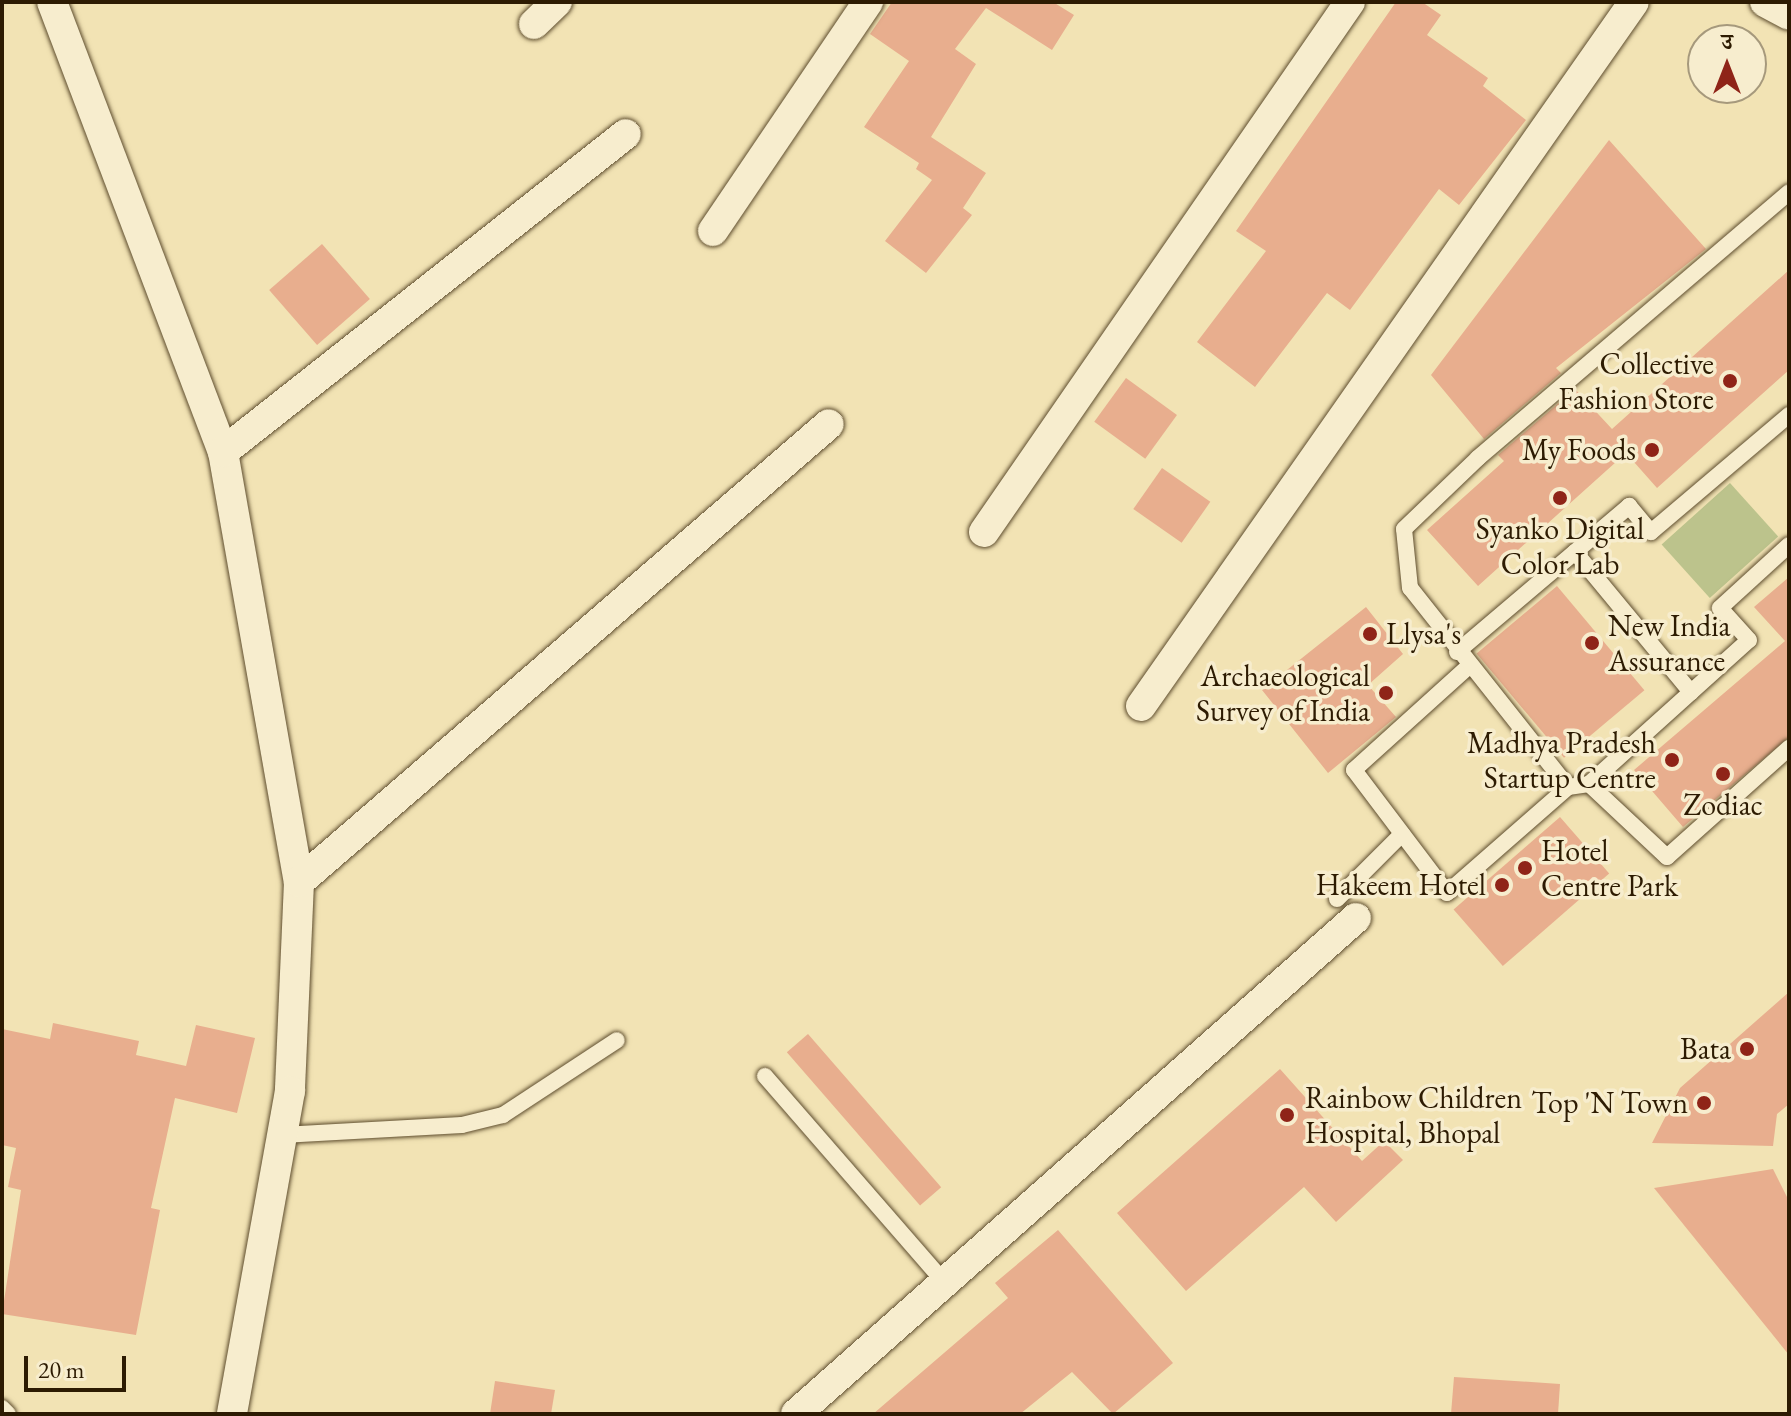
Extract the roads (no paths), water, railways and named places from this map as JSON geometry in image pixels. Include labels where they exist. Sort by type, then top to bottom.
[{"type":"street","points":[[52,2],[223,452],[299,882],[290,1091],[232,1414]]},
{"type":"street","points":[[534,24],[557,2]]},
{"type":"street","points":[[713,231],[868,2]]},
{"type":"street","points":[[984,532],[1350,2]]},
{"type":"street","points":[[1141,706],[1634,2]]},
{"type":"street","points":[[1765,2],[1789,15]]},
{"type":"street","points":[[223,452],[626,134]]},
{"type":"street","points":[[299,882],[829,424]]},
{"type":"street","points":[[796,1414],[944,1282],[1346,908]]},
{"type":"lane","points":[[1568,787],[1457,652],[1410,588],[1404,529],[1478,458],[1789,192]]},
{"type":"lane","points":[[1457,652],[1629,506],[1651,532],[1789,415]]},
{"type":"lane","points":[[1469,666],[1354,770],[1447,893],[1568,787],[1589,784],[1749,640],[1720,608],[1789,545]]},
{"type":"lane","points":[[1575,552],[1691,692]]},
{"type":"lane","points":[[1589,784],[1667,857],[1789,748]]},
{"type":"lane","points":[[1346,908],[1402,834]]},
{"type":"lane","points":[[282,1135],[462,1125],[503,1115],[617,1040]]},
{"type":"lane","points":[[765,1076],[944,1282]]},
{"type":"lane","points":[[2,1408],[8,1414]]},
{"type":"place","name":"Collective Fashion Store","points":[[1730,381]]},
{"type":"place","name":"My Foods","points":[[1652,450]]},
{"type":"place","name":"Syanko Digital Color Lab","points":[[1560,498]]},
{"type":"place","name":"Llysa's","points":[[1370,634]]},
{"type":"place","name":"New India Assurance","points":[[1592,643]]},
{"type":"place","name":"Archaeological Survey of India","points":[[1386,693]]},
{"type":"place","name":"Madhya Pradesh Startup Centre","points":[[1672,760]]},
{"type":"place","name":"Zodiac","points":[[1723,774]]},
{"type":"place","name":"Hotel Centre Park","points":[[1525,868]]},
{"type":"place","name":"Hakeem Hotel","points":[[1502,885]]},
{"type":"place","name":"Bata","points":[[1747,1049]]},
{"type":"place","name":"Top 'N Town","points":[[1704,1103]]},
{"type":"place","name":"Rainbow Children Hospital, Bhopal","points":[[1287,1115]]}]
